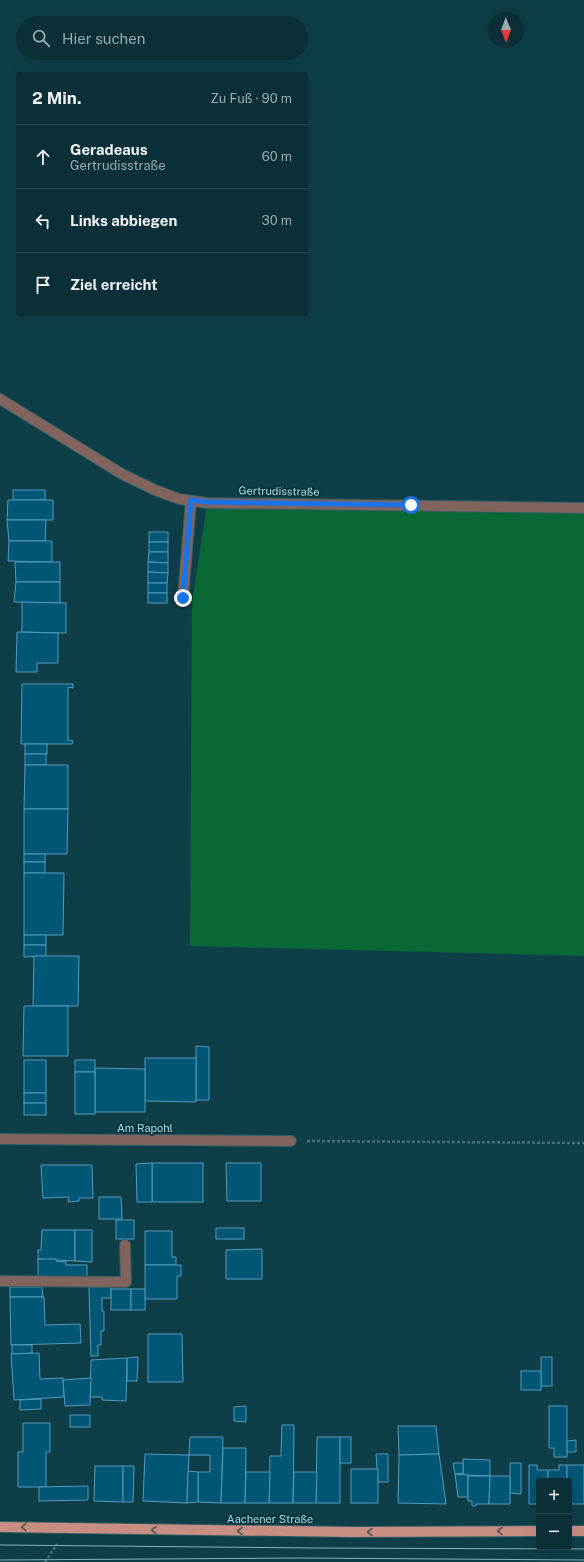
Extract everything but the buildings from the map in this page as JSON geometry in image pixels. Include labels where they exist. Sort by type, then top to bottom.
[{"type":"main road","name":"Aachener Straße","points":[[0,1527],[337,1532],[536,1531]]},
{"type":"main road","points":[[572,1531],[584,1531]]},
{"type":"street","name":"Gertrudisstraße","points":[[0,398],[122,474],[155,490],[179,499],[207,502],[584,508]]},
{"type":"street","points":[[183,598],[191,500]]},
{"type":"street","name":"Am Rapohl","points":[[0,1139],[291,1141]]},
{"type":"street","points":[[0,1281],[126,1282],[125,1245]]},
{"type":"path","points":[[291,1141],[584,1143]]},
{"type":"green space","points":[[207,503],[584,508],[584,956],[190,946],[192,603]]},
{"type":"tram line","points":[[0,1545],[584,1549]]},
{"type":"tram line","points":[[0,1560],[302,1558],[584,1560]]},
{"type":"route","points":[[183,598],[191,500],[207,502],[411,505]]}]
